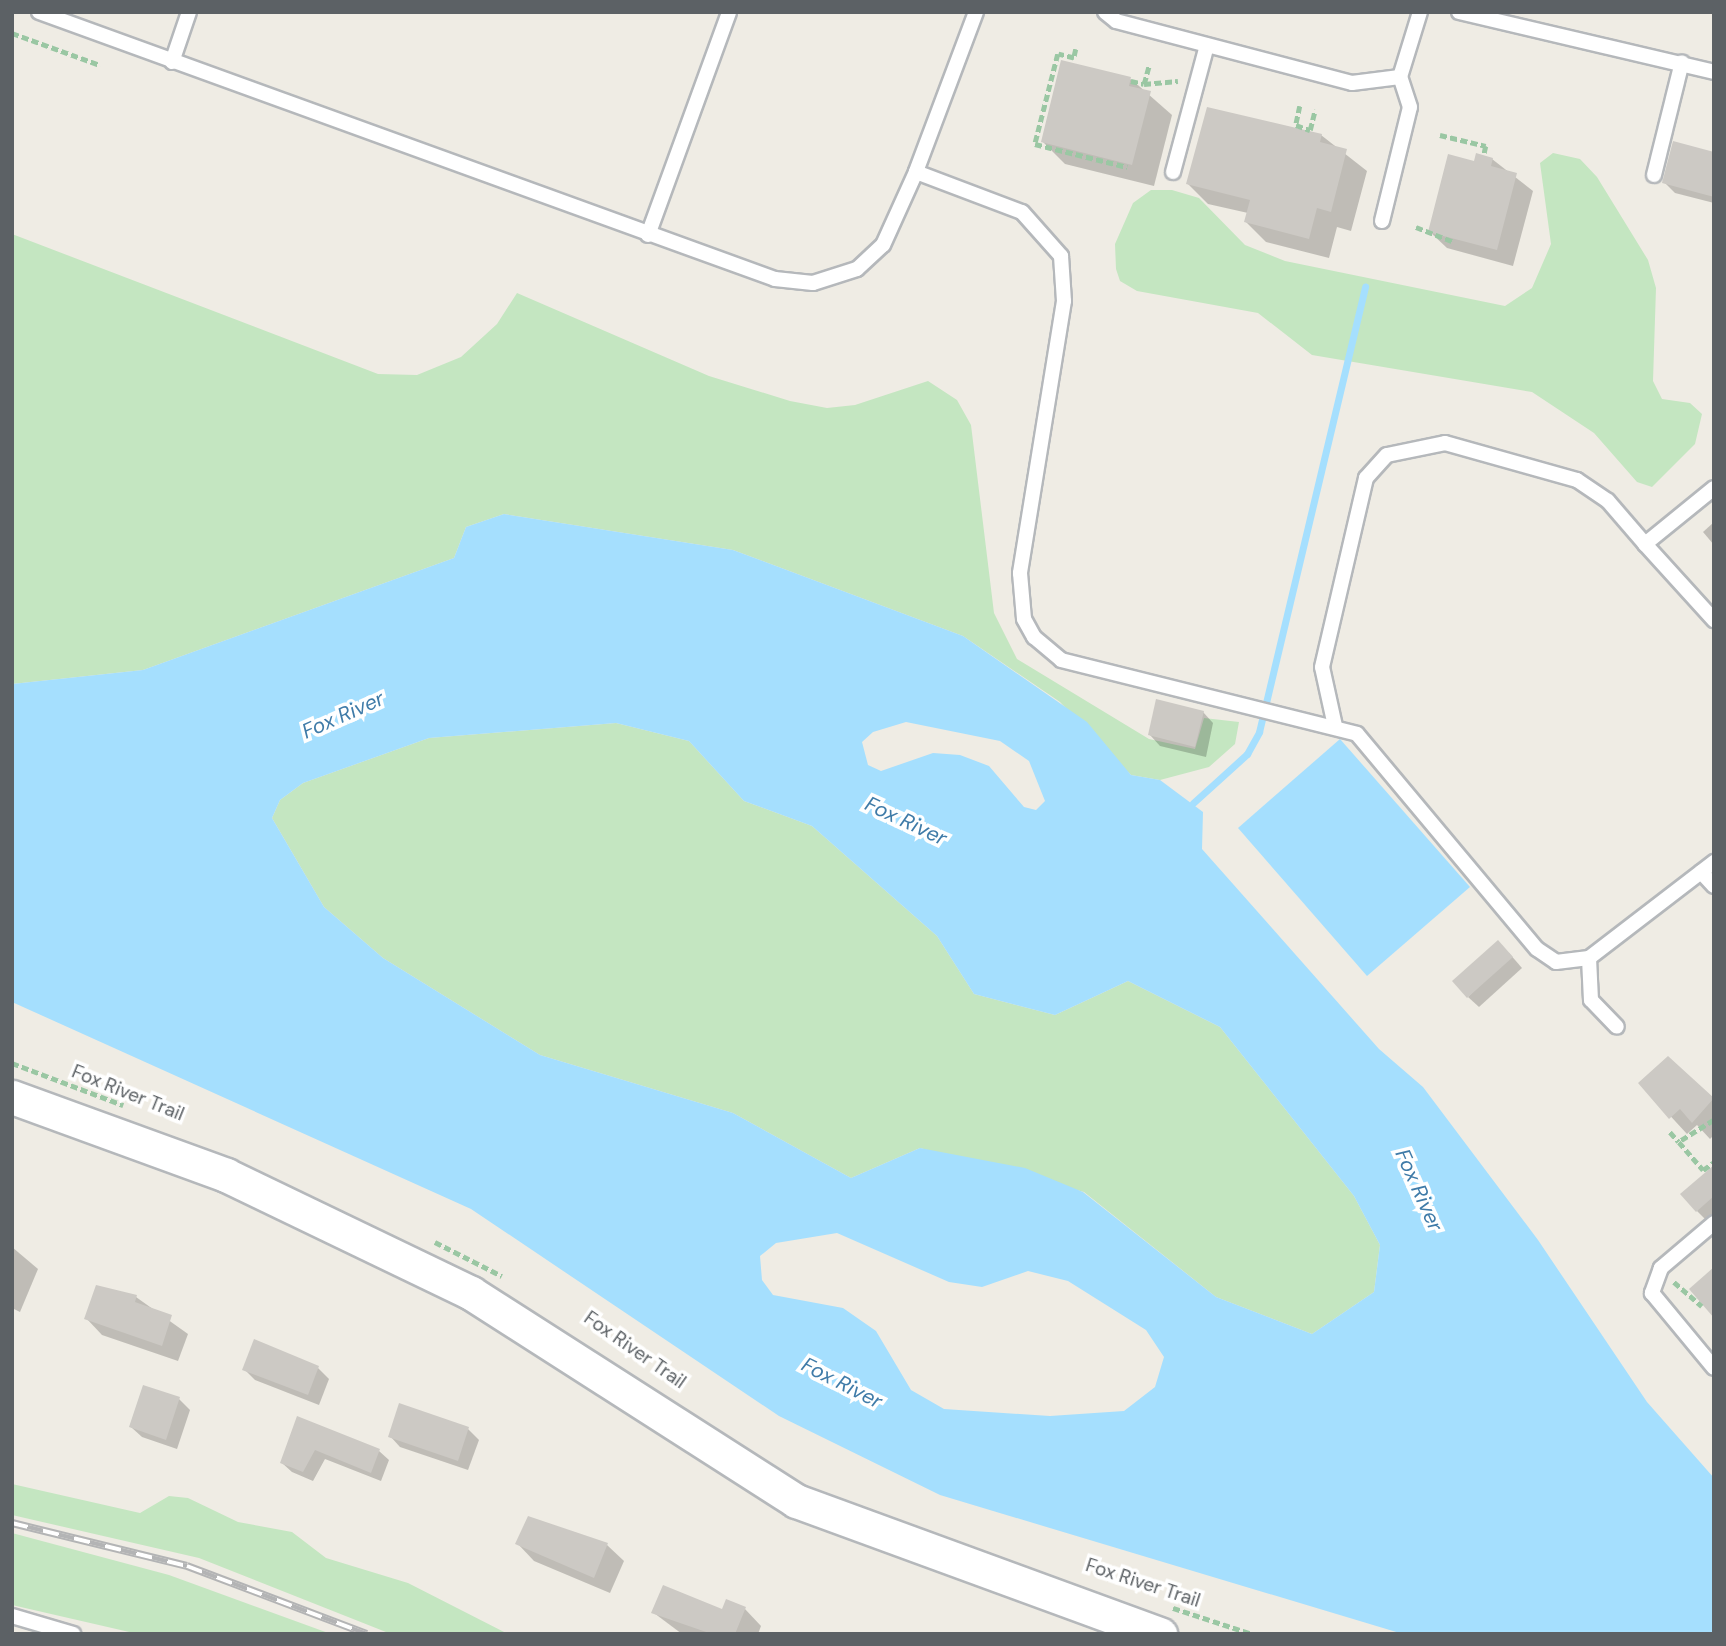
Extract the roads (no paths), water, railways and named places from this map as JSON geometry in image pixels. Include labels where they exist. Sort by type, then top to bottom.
[{"type":"street","points":[[12,1097],[226,1175],[471,1293],[796,1501],[1163,1619]]},
{"type":"lane","points":[[39,12],[775,279],[825,280],[857,269],[883,245],[916,172],[976,12]]},
{"type":"lane","points":[[172,62],[189,12]]},
{"type":"lane","points":[[648,235],[729,12]]},
{"type":"lane","points":[[1105,12],[1207,45],[1352,83],[1400,77]]},
{"type":"lane","points":[[1382,221],[1410,107],[1400,77],[1420,12]]},
{"type":"lane","points":[[1458,12],[1682,62],[1714,72]]},
{"type":"lane","points":[[1172,172],[1207,45]]},
{"type":"lane","points":[[1654,175],[1682,62]]},
{"type":"lane","points":[[916,172],[1022,212],[1061,256],[1064,301],[1020,573],[1024,619],[1034,637],[1061,660],[1301,723],[1335,726],[1368,743],[1537,949],[1566,965],[1589,958],[1714,862]]},
{"type":"lane","points":[[1335,726],[1322,667],[1366,478],[1387,456],[1445,443],[1577,480],[1608,501],[1714,620]]},
{"type":"lane","points":[[1645,544],[1714,488]]},
{"type":"lane","points":[[1701,872],[1714,886]]},
{"type":"lane","points":[[1589,958],[1591,1000],[1617,1027]]},
{"type":"lane","points":[[1714,1223],[1661,1268],[1652,1293],[1714,1368]]},
{"type":"lane","points":[[12,1616],[73,1634]]},
{"type":"water","name":"Fox River","points":[[504,514],[733,550],[963,636],[1087,722],[1131,775],[1160,780],[1203,812],[1202,849],[1379,1049],[1423,1087],[1538,1240],[1647,1402],[1714,1478],[1714,1634],[1403,1634],[940,1495],[779,1416],[471,1209],[12,1002],[12,684],[143,670],[454,558],[466,527]],"holes":[[[906,722],[1000,741],[1029,761],[1045,801],[1036,810],[1024,807],[989,766],[960,755],[933,753],[881,771],[868,765],[862,742],[873,732]],[[616,723],[689,741],[744,801],[812,826],[937,936],[974,994],[1055,1015],[1128,981],[1220,1027],[1354,1196],[1380,1245],[1374,1292],[1312,1334],[1216,1297],[1083,1192],[1025,1168],[920,1148],[851,1178],[733,1113],[540,1055],[383,958],[324,907],[272,818],[280,800],[303,783],[429,738]],[[837,1233],[949,1282],[982,1287],[1028,1271],[1068,1281],[1146,1330],[1164,1357],[1155,1387],[1124,1411],[1050,1416],[944,1409],[911,1390],[876,1331],[843,1308],[773,1295],[762,1280],[760,1256],[776,1243]]]},
{"type":"water","points":[[1340,739],[1470,887],[1367,976],[1238,828]]},
{"type":"waterway","points":[[1193,803],[1247,754],[1259,732],[1365,286]]},
{"type":"railway","points":[[12,1523],[187,1566],[367,1634]]}]
